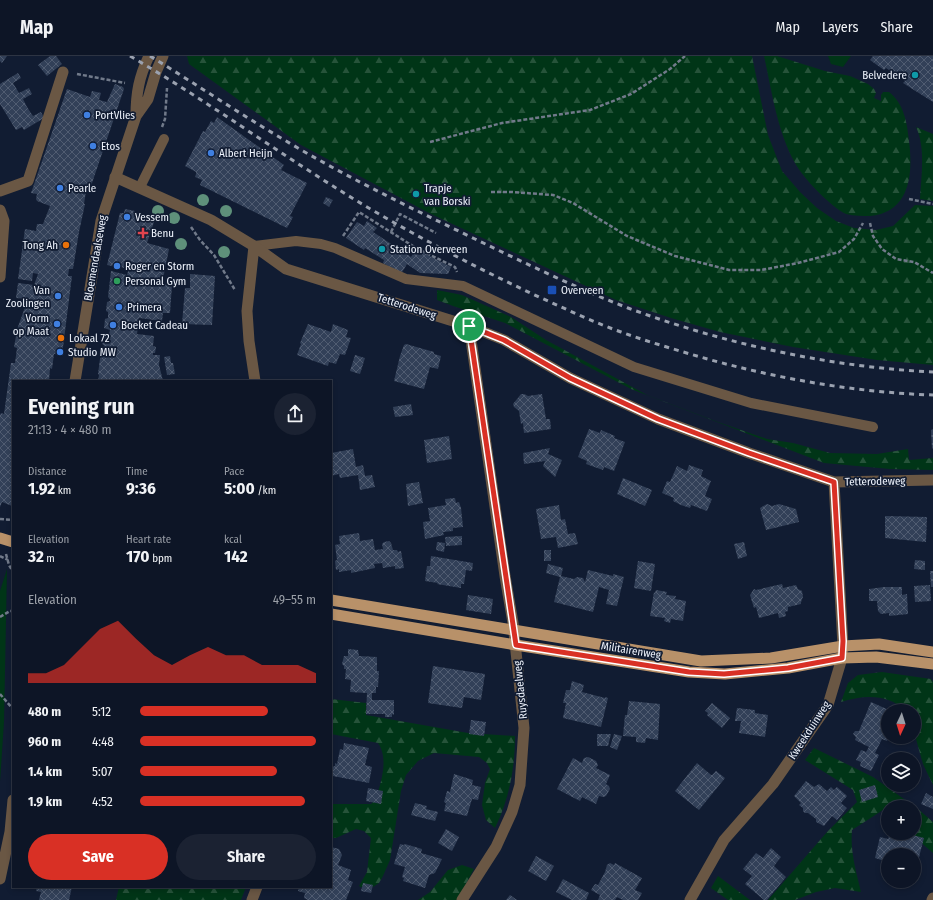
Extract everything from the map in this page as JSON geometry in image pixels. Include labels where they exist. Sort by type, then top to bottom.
[{"type":"main road","points":[[0,538],[12,542]]},
{"type":"main road","name":"Militairenweg","points":[[332,600],[701,661],[771,658],[843,646],[879,644],[933,652]]},
{"type":"main road","name":"Militairenweg","points":[[332,614],[689,672],[724,674],[788,668],[842,658],[876,657],[933,664]]},
{"type":"street","name":"Bloemendaalseweg","points":[[136,116],[136,95],[149,56]]},
{"type":"street","name":"Bloemendaalseweg","points":[[75,380],[101,221],[136,116],[148,99],[156,72],[163,56]]},
{"type":"street","points":[[0,191],[28,181],[63,72]]},
{"type":"street","name":"Tetterodeweg","points":[[115,177],[212,220],[254,246],[286,269],[469,326],[504,340],[570,378],[658,419],[749,453],[834,482],[933,480]]},
{"type":"street","points":[[0,210],[4,221],[0,277]]},
{"type":"street","points":[[254,246],[247,311],[249,341],[255,380]]},
{"type":"street","name":"Ruysdaelweg","points":[[462,900],[496,847],[512,812],[520,786],[524,728],[514,630],[469,326]]},
{"type":"street","name":"Kweekduinweg","points":[[690,900],[724,840],[773,784],[828,705],[842,658],[843,646],[834,482]]},
{"type":"street","points":[[0,879],[10,832],[12,811]]},
{"type":"street","points":[[252,900],[257,888]]},
{"type":"lane","points":[[140,187],[161,136]]},
{"type":"lane","points":[[254,246],[296,241],[335,248],[406,280],[463,286],[634,367],[751,403],[872,427]]},
{"type":"path","points":[[430,142],[502,123],[590,110],[631,94],[685,56]]},
{"type":"path","points":[[63,72],[125,83],[138,87]]},
{"type":"path","points":[[161,136],[166,119],[167,86]]},
{"type":"path","points":[[491,192],[554,195],[573,203],[627,236],[675,256],[729,270],[761,270],[798,263],[839,252],[854,240],[863,223]]},
{"type":"path","points":[[909,199],[933,204]]},
{"type":"path","points":[[175,203],[200,240],[214,255],[247,311]]},
{"type":"path","points":[[335,248],[359,212],[416,248],[455,267],[463,286]]},
{"type":"path","points":[[391,232],[400,214],[436,233]]},
{"type":"path","points":[[870,223],[873,236],[882,249],[896,259],[914,262],[933,273]]},
{"type":"path","points":[[0,519],[12,520]]},
{"type":"path","points":[[0,556],[8,560],[12,570]]},
{"type":"path","points":[[0,617],[12,611]]},
{"type":"path","points":[[0,694],[12,708]]},
{"type":"green space","points":[[187,56],[752,56],[768,135],[782,171],[800,192],[817,208],[836,221],[854,228],[876,230],[893,226],[915,205],[933,206],[933,365],[877,360],[793,347],[720,332],[616,300],[431,214],[301,145],[189,64]]},
{"type":"green space","points":[[764,56],[777,56],[825,71],[850,76],[868,84],[876,93],[874,98],[881,101],[881,95],[883,92],[889,92],[894,97],[898,102],[906,120],[910,165],[906,189],[901,199],[894,207],[884,213],[870,216],[855,216],[846,214],[825,199],[811,184],[795,163],[779,125]]},
{"type":"green space","points":[[828,56],[851,56],[843,67],[831,64]]},
{"type":"green space","points":[[916,127],[933,134],[933,201],[920,199],[922,153]]},
{"type":"green space","points":[[437,290],[462,295],[511,317],[546,340],[647,395],[718,422],[767,439],[793,443],[830,453],[877,454],[908,449],[909,460],[933,458],[933,470],[890,469],[824,463],[631,389],[505,323],[437,300]]},
{"type":"green space","points":[[7,569],[4,722],[0,782],[0,591]]},
{"type":"green space","points":[[882,672],[931,679],[933,682],[933,785],[923,764],[921,752],[920,752],[917,744],[921,744],[921,704],[897,704],[883,698],[875,697],[858,698],[841,702],[848,683],[858,675]]},
{"type":"green space","points":[[332,699],[366,703],[366,715],[468,733],[515,736],[514,760],[510,784],[504,806],[495,828],[486,820],[482,805],[485,783],[490,769],[487,763],[479,757],[434,753],[418,761],[406,775],[401,791],[390,860],[379,883],[373,887],[363,888],[359,886],[367,872],[371,838],[364,831],[356,829],[336,838],[332,838],[332,804],[371,804],[376,799],[384,763],[378,743],[332,734]]},
{"type":"green space","points":[[814,748],[873,777],[881,783],[881,792],[894,792],[905,800],[881,800],[881,811],[852,830],[855,869],[861,892],[835,888],[816,892],[795,900],[768,900],[827,832],[857,802],[853,790],[805,760]]},
{"type":"green space","points":[[921,812],[933,822],[933,853],[918,840],[921,840]]},
{"type":"green space","points":[[462,865],[474,869],[457,900],[418,900],[430,892],[448,870]]},
{"type":"green space","points":[[718,876],[750,900],[728,900],[711,888]]},
{"type":"green space","points":[[119,888],[246,888],[241,900],[116,900]]},
{"type":"building","points":[[0,56],[7,56],[2,63],[0,61]]},
{"type":"building","points":[[50,56],[56,56],[62,64],[47,76],[38,65]]},
{"type":"building","name":"Belvedere","points":[[873,56],[933,56],[933,102],[903,83],[905,81],[886,68],[884,70],[870,60]]},
{"type":"building","points":[[18,73],[21,78],[13,83],[19,93],[29,88],[32,94],[23,99],[27,107],[33,116],[41,112],[44,118],[24,130],[22,127],[16,130],[0,104],[0,84]]},
{"type":"building","points":[[115,84],[123,87],[124,89],[91,186],[86,186],[85,190],[85,204],[73,269],[69,269],[68,276],[72,276],[62,355],[54,354],[52,369],[50,368],[49,380],[12,380],[12,506],[2,502],[0,507],[0,415],[1,413],[4,414],[11,363],[15,363],[17,348],[14,347],[15,335],[28,299],[16,298],[18,283],[34,285],[38,274],[33,273],[32,281],[18,279],[25,229],[36,231],[37,224],[43,224],[50,206],[37,201],[37,194],[31,193],[67,89],[90,97],[92,91],[101,93],[99,100],[107,102]]},
{"type":"building","points":[[217,117],[284,165],[281,170],[307,183],[290,216],[293,217],[287,228],[200,185],[202,180],[195,177],[196,172],[185,166],[203,131],[205,132],[211,121],[214,123]]},
{"type":"building","points":[[326,197],[333,200],[329,207],[323,203]]},
{"type":"building","points":[[125,209],[135,211],[134,216],[154,222],[147,243],[169,249],[162,284],[172,285],[170,313],[163,313],[162,321],[139,318],[137,334],[154,336],[153,346],[156,347],[153,355],[160,355],[159,365],[163,380],[98,380],[101,351],[103,350],[104,345],[102,344],[103,334],[109,334],[110,330],[104,328],[105,319],[108,318],[108,312],[106,311],[107,302],[110,301],[108,297],[111,271],[127,275],[129,268],[120,268],[107,265],[120,213],[124,213]]},
{"type":"building","name":"Station Overveen","points":[[367,221],[377,228],[373,232],[411,257],[416,249],[451,267],[448,274],[420,273],[407,264],[401,274],[383,263],[384,260],[365,248],[364,250],[346,238],[357,222],[364,226]]},
{"type":"building","points":[[190,274],[215,276],[212,325],[182,324],[185,288],[190,288]]},
{"type":"building","points":[[308,324],[331,332],[333,324],[348,330],[346,337],[351,338],[345,355],[340,354],[336,364],[329,362],[328,366],[297,355]]},
{"type":"building","points":[[406,344],[434,352],[434,354],[441,356],[438,369],[430,367],[424,389],[394,381],[400,356],[404,345]]},
{"type":"building","points":[[355,355],[365,358],[360,374],[350,371]]},
{"type":"building","points":[[170,356],[175,374],[167,375],[164,357]]},
{"type":"building","points":[[521,394],[528,396],[542,394],[546,419],[550,419],[551,429],[524,433],[523,423],[521,424],[519,411],[513,404]]},
{"type":"building","points":[[411,404],[413,415],[395,417],[393,407]]},
{"type":"building","points":[[589,429],[600,433],[601,430],[615,436],[614,438],[625,442],[614,471],[604,467],[603,470],[586,464],[587,461],[578,457]]},
{"type":"building","points":[[933,429],[933,448],[932,449],[931,430]]},
{"type":"building","points":[[449,436],[452,459],[427,463],[424,440]]},
{"type":"building","points":[[550,448],[548,454],[562,460],[555,477],[543,466],[545,461],[524,464],[523,453]]},
{"type":"building","points":[[353,449],[356,467],[363,465],[365,476],[372,475],[375,487],[360,490],[358,475],[340,478],[339,474],[332,476],[332,453]]},
{"type":"building","points":[[689,465],[703,470],[701,476],[711,481],[705,496],[712,499],[707,511],[691,505],[690,508],[681,505],[673,501],[674,498],[662,493],[667,481],[670,482],[677,466],[687,471]]},
{"type":"building","points":[[623,478],[652,490],[645,506],[617,494]]},
{"type":"building","points":[[419,482],[423,503],[408,506],[406,484]]},
{"type":"building","points":[[455,498],[456,503],[459,502],[461,508],[463,527],[453,528],[453,531],[443,532],[444,535],[425,539],[423,522],[430,521],[428,508],[446,505],[445,499]]},
{"type":"building","points":[[767,504],[772,506],[779,504],[796,509],[799,522],[766,530],[760,508]]},
{"type":"building","points":[[559,505],[561,520],[565,519],[568,534],[575,533],[578,544],[558,548],[556,537],[541,539],[536,509]]},
{"type":"building","points":[[885,516],[927,517],[926,542],[885,538]]},
{"type":"building","points":[[359,533],[360,541],[373,539],[375,550],[383,549],[382,544],[389,541],[393,550],[397,550],[398,552],[401,551],[404,568],[395,569],[395,566],[383,568],[382,563],[374,564],[375,568],[351,573],[351,570],[339,572],[339,569],[336,570],[335,561],[337,560],[335,545],[340,544],[339,536]]},
{"type":"building","points":[[462,536],[462,545],[446,546],[445,537]]},
{"type":"building","points":[[437,542],[445,543],[444,552],[436,550]]},
{"type":"building","points":[[744,542],[747,556],[738,559],[734,544]]},
{"type":"building","points":[[544,550],[551,550],[551,561],[544,561]]},
{"type":"building","points":[[431,556],[473,563],[472,571],[466,570],[464,584],[461,584],[461,588],[425,581],[427,566],[430,566]]},
{"type":"building","points":[[915,560],[925,561],[925,570],[914,569]]},
{"type":"building","points":[[638,561],[655,564],[651,591],[634,588]]},
{"type":"building","points":[[548,564],[563,568],[561,576],[574,579],[577,577],[583,578],[585,582],[588,570],[624,577],[617,606],[606,604],[609,590],[599,587],[593,612],[554,602],[560,577],[546,573]]},
{"type":"building","points":[[930,571],[933,571],[933,587],[931,587]]},
{"type":"building","points":[[782,584],[783,588],[796,585],[798,589],[802,591],[803,597],[801,604],[788,607],[788,611],[785,612],[786,616],[779,618],[778,613],[759,618],[756,607],[754,608],[750,595],[754,589],[756,590]]},
{"type":"building","points":[[930,585],[931,601],[915,602],[914,586]]},
{"type":"building","points":[[902,587],[902,595],[907,594],[908,614],[889,616],[889,613],[881,614],[878,611],[877,601],[869,601],[869,589]]},
{"type":"building","points":[[656,590],[667,592],[666,595],[676,596],[675,599],[686,601],[683,621],[671,619],[670,623],[664,621],[665,618],[650,616],[654,592],[655,593]]},
{"type":"building","points":[[468,595],[493,599],[491,614],[466,610]]},
{"type":"building","points":[[348,649],[358,650],[359,656],[377,657],[377,671],[379,671],[378,687],[376,687],[376,693],[372,693],[372,700],[394,700],[394,715],[392,714],[392,717],[385,717],[385,714],[366,714],[367,693],[350,692],[351,680],[345,679],[346,669],[344,669],[342,664],[344,656],[348,656]]},
{"type":"building","points":[[433,666],[485,674],[481,700],[464,697],[462,708],[428,703]]},
{"type":"building","points":[[572,681],[584,685],[582,692],[608,698],[601,727],[563,718],[566,703],[563,703],[566,690],[570,690]]},
{"type":"building","points":[[629,701],[660,704],[658,740],[646,738],[645,743],[636,742],[636,737],[623,736],[625,715],[627,715]]},
{"type":"building","points":[[871,702],[881,706],[881,741],[875,753],[879,755],[871,771],[860,766],[861,762],[856,760],[861,750],[866,752],[869,747],[855,740],[856,737],[853,734],[855,731],[859,731]]},
{"type":"building","points":[[712,703],[730,718],[722,728],[707,715],[708,713],[705,711]]},
{"type":"building","points":[[737,708],[755,710],[755,713],[768,715],[765,737],[739,733],[741,721],[735,721]]},
{"type":"building","points":[[471,720],[486,722],[484,736],[469,734]]},
{"type":"building","points":[[597,734],[611,734],[608,746],[597,746]]},
{"type":"building","points":[[614,734],[622,736],[617,750],[610,747]]},
{"type":"building","points":[[344,743],[369,748],[365,765],[372,767],[369,783],[333,776],[332,767],[335,766],[335,763],[337,764],[340,749],[343,750]]},
{"type":"building","points":[[588,757],[596,761],[598,765],[596,768],[610,775],[606,784],[610,789],[606,796],[599,796],[596,804],[582,797],[580,801],[557,789],[573,758],[582,763],[584,758]]},
{"type":"building","points":[[697,763],[711,775],[716,771],[725,778],[699,810],[675,791]]},
{"type":"building","points":[[454,774],[473,780],[472,785],[481,787],[478,800],[472,799],[467,816],[444,811],[446,803],[444,802],[447,791],[450,792]]},
{"type":"building","points":[[806,781],[814,787],[819,784],[827,791],[831,787],[834,790],[837,787],[847,796],[841,803],[847,808],[837,820],[832,816],[824,826],[816,822],[816,819],[803,811],[803,808],[799,805],[801,803],[794,796]]},
{"type":"building","points":[[875,785],[878,797],[862,802],[859,790]]},
{"type":"building","points":[[368,788],[383,791],[381,804],[366,801]]},
{"type":"building","points":[[926,793],[933,797],[933,809],[921,804]]},
{"type":"building","points":[[415,803],[427,806],[426,809],[438,812],[435,821],[411,815]]},
{"type":"building","points":[[446,829],[459,837],[452,851],[438,843]]},
{"type":"building","points":[[880,837],[881,840],[921,840],[921,837],[924,838],[921,850],[921,848],[881,848],[881,860],[875,858]]},
{"type":"building","points":[[400,844],[422,849],[421,853],[442,859],[435,873],[429,875],[425,888],[403,881],[404,878],[402,877],[405,867],[394,864]]},
{"type":"building","points":[[332,847],[339,849],[342,855],[338,865],[351,870],[348,880],[353,882],[346,900],[308,900],[304,898],[305,893],[298,891],[299,888],[332,888]]},
{"type":"building","points":[[771,848],[781,857],[774,866],[786,877],[767,900],[764,900],[745,884],[752,876],[743,869],[756,853],[763,858]]},
{"type":"building","points":[[536,856],[554,866],[546,881],[528,871]]},
{"type":"building","points":[[610,863],[614,865],[615,863],[642,878],[635,890],[642,893],[638,900],[623,900],[617,897],[615,900],[598,900],[600,895],[591,890],[595,884],[598,885],[607,865]]},
{"type":"building","points":[[563,879],[589,893],[586,900],[572,900],[556,892]]},
{"type":"building","points":[[363,883],[373,885],[371,893],[361,891]]},
{"type":"building","points":[[37,888],[72,888],[69,900],[39,900],[41,892],[36,891]]},
{"type":"building","points":[[510,895],[517,900],[506,900]]},
{"type":"railway","points":[[130,56],[384,217],[449,253],[590,320],[628,335],[673,349],[773,375],[837,386],[933,395]]},
{"type":"railway","points":[[150,56],[265,128],[353,178],[401,203],[570,284],[628,308],[702,332],[778,352],[856,365],[933,372]]},
{"type":"place","name":"Belvedere","points":[[915,75]]},
{"type":"place","name":"PortVlies","points":[[87,115]]},
{"type":"place","name":"Etos","points":[[93,146]]},
{"type":"place","name":"Albert Heijn","points":[[211,153]]},
{"type":"place","name":"Pearle","points":[[60,188]]},
{"type":"place","name":"Trapje van Borski","points":[[416,194]]},
{"type":"place","name":"Vessem","points":[[127,217]]},
{"type":"place","name":"Benu","points":[[143,233]]},
{"type":"place","name":"Tong Ah","points":[[66,245]]},
{"type":"place","name":"Station Overveen","points":[[382,249]]},
{"type":"place","name":"Roger en Storm","points":[[117,266]]},
{"type":"place","name":"Personal Gym","points":[[117,281]]},
{"type":"place","name":"Overveen","points":[[552,290]]},
{"type":"place","name":"Van Zoolingen","points":[[58,296]]},
{"type":"place","name":"Primera","points":[[119,307]]},
{"type":"place","name":"Vorm op Maat","points":[[57,324]]},
{"type":"place","name":"Boeket Cadeau","points":[[113,325]]},
{"type":"place","name":"Lokaal 72","points":[[61,338]]},
{"type":"place","name":"Studio MW","points":[[60,352]]},
{"type":"route","points":[[469,326],[504,340],[570,378],[658,419],[749,453],[834,482],[843,641],[842,658],[788,668],[724,674],[689,672],[516,645],[469,326]]}]
